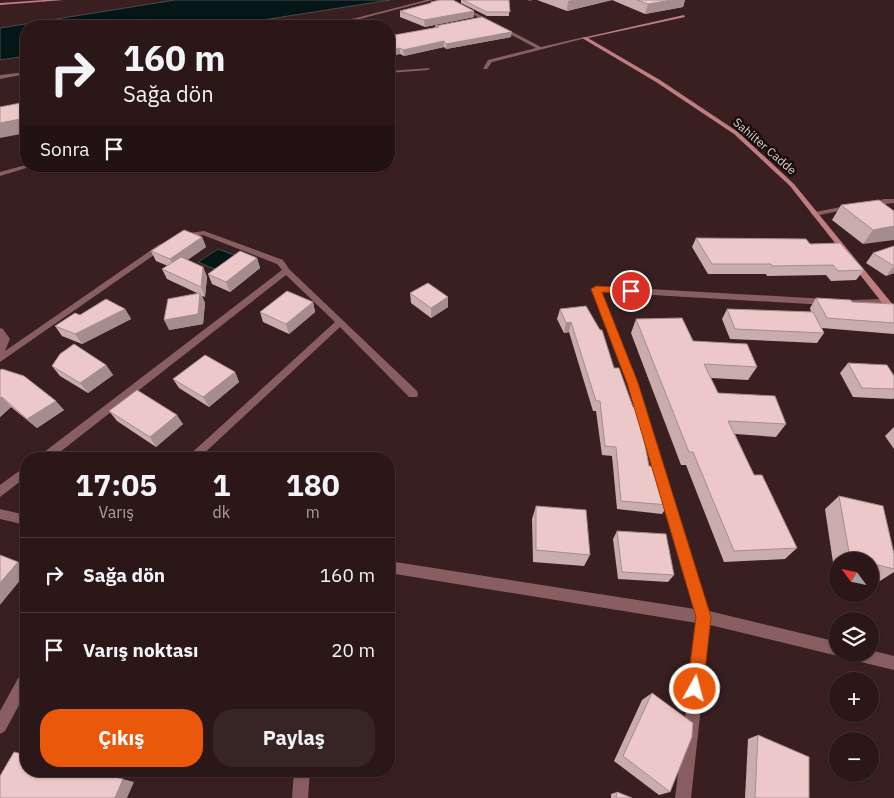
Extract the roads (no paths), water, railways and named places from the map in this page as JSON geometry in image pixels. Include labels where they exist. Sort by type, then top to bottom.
[{"type":"street","points":[[0,4],[62,0]]},
{"type":"street","points":[[350,20],[431,0]]},
{"type":"street","points":[[448,0],[542,48]]},
{"type":"street","points":[[485,68],[490,61],[684,16]]},
{"type":"street","points":[[475,20],[484,18]]},
{"type":"street","name":"Sahilter Cadde","points":[[584,38],[658,81],[736,133],[792,185],[894,312]]},
{"type":"street","points":[[395,72],[428,69]]},
{"type":"street","points":[[0,77],[20,74]]},
{"type":"street","points":[[0,174],[20,169]]},
{"type":"street","points":[[864,205],[894,201]]},
{"type":"street","points":[[816,214],[855,207]]},
{"type":"street","points":[[0,359],[152,252],[180,236],[204,233],[280,262],[286,271],[414,394]]},
{"type":"street","points":[[52,452],[286,271]]},
{"type":"street","points":[[682,798],[704,617],[633,383],[596,289],[839,303],[885,302]]},
{"type":"street","points":[[198,452],[340,322]]},
{"type":"street","points":[[0,331],[6,339],[0,353]]},
{"type":"street","points":[[0,492],[20,477]]},
{"type":"street","points":[[0,514],[20,519]]},
{"type":"street","points":[[395,568],[704,617],[829,647]]},
{"type":"street","points":[[879,659],[894,663]]},
{"type":"street","points":[[0,726],[20,689]]},
{"type":"street","points":[[300,798],[302,777]]}]
